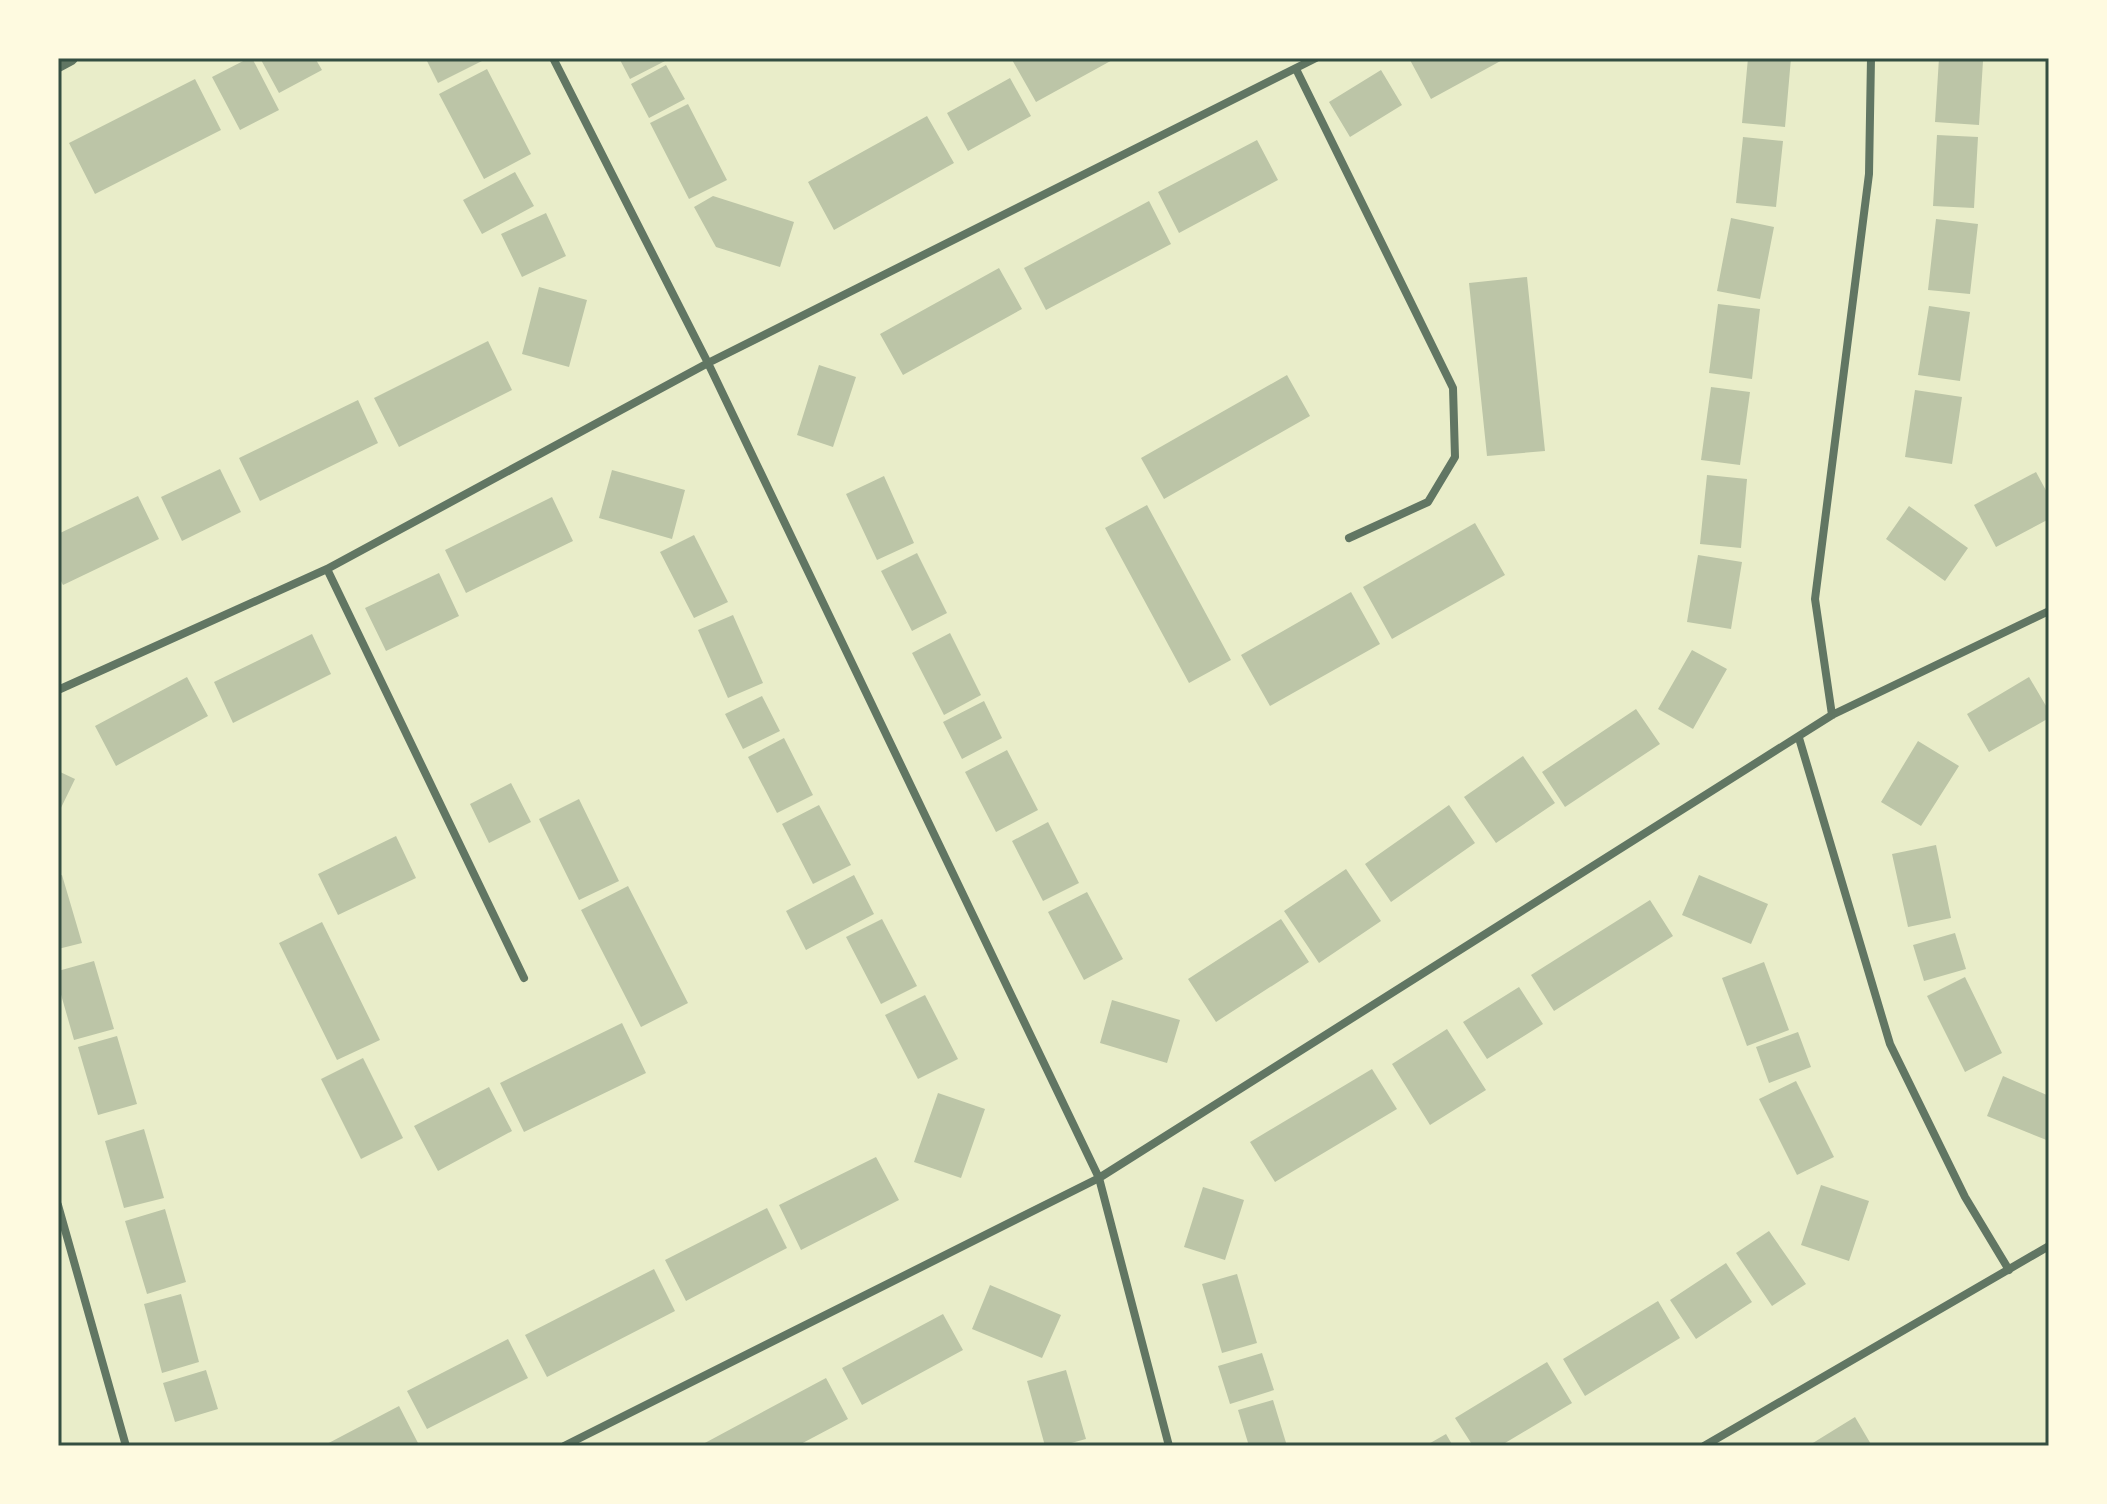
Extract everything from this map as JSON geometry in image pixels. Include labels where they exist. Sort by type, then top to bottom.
[{"type":"street","points":[[58,65],[71,58]]},
{"type":"street","points":[[553,58],[708,363],[1099,1178],[1169,1446]]},
{"type":"street","points":[[58,690],[327,569],[708,363],[1316,58]]},
{"type":"street","points":[[1832,715],[1815,599],[1869,174],[1871,58]]},
{"type":"street","points":[[1296,69],[1453,388],[1455,457],[1428,502],[1349,538]]},
{"type":"street","points":[[327,569],[524,978]]},
{"type":"street","points":[[564,1446],[1099,1178],[1832,715],[2049,611]]},
{"type":"street","points":[[1799,738],[1890,1044],[1965,1197],[2009,1270]]},
{"type":"street","points":[[58,1205],[126,1446]]},
{"type":"street","points":[[1704,1446],[2049,1246]]},
{"type":"building","points":[[252,58],[279,110],[240,130],[212,77]]},
{"type":"building","points":[[260,58],[315,58],[322,70],[279,93]]},
{"type":"building","points":[[428,58],[488,58],[438,83]]},
{"type":"building","points":[[619,58],[663,58],[665,61],[630,79]]},
{"type":"building","points":[[1011,58],[1116,58],[1036,102]]},
{"type":"building","points":[[1506,58],[1431,99],[1410,60]]},
{"type":"building","points":[[1748,58],[1791,58],[1785,127],[1742,123]]},
{"type":"building","points":[[1939,58],[1983,61],[1979,125],[1935,122]]},
{"type":"building","points":[[666,65],[685,99],[649,118],[631,84]]},
{"type":"building","points":[[487,69],[531,154],[484,179],[439,94]]},
{"type":"building","points":[[1381,70],[1402,105],[1350,137],[1329,102]]},
{"type":"building","points":[[1010,78],[1031,116],[968,151],[947,113]]},
{"type":"building","points":[[195,79],[221,130],[95,194],[69,143]]},
{"type":"building","points":[[688,104],[727,180],[689,199],[650,123]]},
{"type":"building","points":[[927,116],[954,163],[834,230],[808,182]]},
{"type":"building","points":[[1937,135],[1978,137],[1974,208],[1933,206]]},
{"type":"building","points":[[1743,137],[1783,141],[1776,207],[1736,203]]},
{"type":"building","points":[[1257,140],[1278,180],[1179,233],[1158,192]]},
{"type":"building","points":[[515,172],[534,206],[482,234],[463,200]]},
{"type":"building","points":[[713,196],[794,222],[780,267],[716,247],[694,207]]},
{"type":"building","points":[[1149,201],[1171,244],[1046,310],[1024,268]]},
{"type":"building","points":[[546,213],[566,256],[522,277],[501,234]]},
{"type":"building","points":[[1731,218],[1774,227],[1760,299],[1717,291]]},
{"type":"building","points":[[1936,219],[1978,224],[1970,294],[1928,290]]},
{"type":"building","points":[[999,268],[1022,309],[903,375],[880,334]]},
{"type":"building","points":[[1527,277],[1545,451],[1487,456],[1469,283]]},
{"type":"building","points":[[539,287],[587,300],[569,367],[522,354]]},
{"type":"building","points":[[1718,304],[1760,309],[1752,379],[1709,373]]},
{"type":"building","points":[[1929,306],[1970,312],[1960,381],[1918,375]]},
{"type":"building","points":[[488,341],[512,390],[399,447],[374,398]]},
{"type":"building","points":[[819,365],[856,377],[833,447],[797,435]]},
{"type":"building","points":[[1287,375],[1310,416],[1164,499],[1141,458]]},
{"type":"building","points":[[1711,387],[1750,392],[1740,465],[1701,460]]},
{"type":"building","points":[[1915,390],[1962,397],[1952,464],[1905,457]]},
{"type":"building","points":[[358,400],[378,443],[260,501],[239,458]]},
{"type":"building","points":[[220,469],[241,512],[182,541],[161,497]]},
{"type":"building","points":[[612,470],[685,490],[672,539],[599,518]]},
{"type":"building","points":[[2036,472],[2049,496],[2049,519],[1996,547],[1974,505]]},
{"type":"building","points":[[1707,475],[1747,479],[1741,548],[1700,544]]},
{"type":"building","points":[[884,476],[914,543],[877,560],[846,494]]},
{"type":"building","points":[[138,496],[159,539],[63,585],[58,575],[58,534]]},
{"type":"building","points":[[552,497],[573,541],[466,593],[445,550]]},
{"type":"building","points":[[1147,505],[1231,660],[1189,683],[1105,528]]},
{"type":"building","points":[[1909,506],[1968,548],[1945,581],[1886,539]]},
{"type":"building","points":[[1475,523],[1505,575],[1392,639],[1363,587]]},
{"type":"building","points":[[694,535],[728,602],[694,618],[660,552]]},
{"type":"building","points":[[917,553],[947,613],[912,631],[881,571]]},
{"type":"building","points":[[1698,555],[1742,562],[1731,629],[1687,622]]},
{"type":"building","points":[[439,573],[459,616],[386,651],[365,608]]},
{"type":"building","points":[[1351,592],[1380,644],[1270,706],[1241,655]]},
{"type":"building","points":[[733,615],[763,683],[728,698],[698,630]]},
{"type":"building","points":[[950,633],[981,695],[944,715],[912,653]]},
{"type":"building","points":[[312,634],[331,674],[233,723],[214,682]]},
{"type":"building","points":[[1692,650],[1727,669],[1693,729],[1658,709]]},
{"type":"building","points":[[187,677],[208,716],[116,766],[95,726]]},
{"type":"building","points":[[2029,677],[2049,711],[2049,718],[1989,752],[1967,714]]},
{"type":"building","points":[[762,696],[780,731],[743,749],[725,714]]},
{"type":"building","points":[[984,701],[1002,738],[962,759],[943,722]]},
{"type":"building","points":[[1636,709],[1660,744],[1565,807],[1542,772]]},
{"type":"building","points":[[784,738],[813,795],[777,813],[748,757]]},
{"type":"building","points":[[1918,741],[1959,766],[1921,826],[1881,802]]},
{"type":"building","points":[[1007,750],[1038,810],[996,832],[965,772]]},
{"type":"building","points":[[1523,756],[1555,803],[1496,843],[1464,797]]},
{"type":"building","points":[[58,771],[75,779],[58,814]]},
{"type":"building","points":[[511,783],[531,822],[489,843],[470,804]]},
{"type":"building","points":[[579,799],[619,881],[579,900],[539,819]]},
{"type":"building","points":[[819,805],[851,865],[813,884],[782,824]]},
{"type":"building","points":[[1449,805],[1475,843],[1391,902],[1365,864]]},
{"type":"building","points":[[1048,822],[1079,883],[1043,901],[1012,841]]},
{"type":"building","points":[[396,836],[416,878],[338,915],[318,874]]},
{"type":"building","points":[[1936,845],[1951,918],[1908,927],[1892,854]]},
{"type":"building","points":[[1346,869],[1381,921],[1319,963],[1284,911]]},
{"type":"building","points":[[62,875],[82,943],[58,949],[58,876]]},
{"type":"building","points":[[854,875],[874,914],[806,950],[786,911]]},
{"type":"building","points":[[1699,875],[1768,904],[1751,944],[1682,915]]},
{"type":"building","points":[[628,886],[688,1003],[641,1027],[581,910]]},
{"type":"building","points":[[1087,892],[1123,959],[1084,980],[1048,912]]},
{"type":"building","points":[[1650,900],[1673,936],[1554,1011],[1531,975]]},
{"type":"building","points":[[882,919],[917,986],[881,1004],[846,937]]},
{"type":"building","points":[[1281,919],[1309,962],[1216,1022],[1188,979]]},
{"type":"building","points":[[322,922],[380,1040],[337,1060],[279,943]]},
{"type":"building","points":[[1955,933],[1966,969],[1924,981],[1913,945]]},
{"type":"building","points":[[94,961],[114,1029],[74,1040],[58,984],[58,971]]},
{"type":"building","points":[[1764,962],[1789,1030],[1747,1046],[1722,978]]},
{"type":"building","points":[[1965,977],[2002,1053],[1965,1072],[1927,996]]},
{"type":"building","points":[[1519,987],[1543,1024],[1487,1059],[1463,1022]]},
{"type":"building","points":[[925,995],[958,1059],[918,1079],[885,1015]]},
{"type":"building","points":[[1112,1000],[1180,1020],[1167,1063],[1100,1043]]},
{"type":"building","points":[[622,1023],[646,1073],[524,1132],[500,1083]]},
{"type":"building","points":[[1447,1029],[1486,1090],[1430,1125],[1392,1064]]},
{"type":"building","points":[[1798,1032],[1811,1067],[1769,1083],[1756,1047]]},
{"type":"building","points":[[117,1036],[137,1104],[98,1115],[78,1047]]},
{"type":"building","points":[[363,1058],[403,1138],[361,1159],[321,1079]]},
{"type":"building","points":[[1372,1069],[1397,1109],[1275,1182],[1250,1142]]},
{"type":"building","points":[[2003,1076],[2049,1096],[2049,1141],[1987,1116]]},
{"type":"building","points":[[1796,1081],[1834,1157],[1797,1175],[1759,1099]]},
{"type":"building","points":[[489,1087],[512,1131],[438,1171],[414,1126]]},
{"type":"building","points":[[938,1093],[985,1109],[961,1178],[914,1162]]},
{"type":"building","points":[[144,1129],[164,1198],[124,1208],[105,1141]]},
{"type":"building","points":[[876,1157],[899,1200],[801,1250],[779,1205]]},
{"type":"building","points":[[1821,1185],[1869,1201],[1849,1261],[1801,1245]]},
{"type":"building","points":[[1203,1187],[1244,1200],[1225,1260],[1184,1247]]},
{"type":"building","points":[[767,1208],[787,1248],[686,1301],[665,1260]]},
{"type":"building","points":[[165,1209],[186,1282],[147,1294],[125,1221]]},
{"type":"building","points":[[1769,1231],[1806,1284],[1772,1306],[1736,1253]]},
{"type":"building","points":[[1726,1263],[1752,1302],[1696,1339],[1670,1300]]},
{"type":"building","points":[[654,1269],[675,1311],[547,1377],[525,1335]]},
{"type":"building","points":[[1237,1274],[1257,1343],[1222,1353],[1202,1284]]},
{"type":"building","points":[[990,1285],[1061,1315],[1042,1358],[972,1329]]},
{"type":"building","points":[[181,1294],[199,1362],[162,1373],[144,1304]]},
{"type":"building","points":[[1658,1301],[1680,1338],[1585,1396],[1563,1359]]},
{"type":"building","points":[[943,1314],[963,1350],[862,1405],[842,1368]]},
{"type":"building","points":[[508,1339],[528,1378],[427,1429],[407,1391]]},
{"type":"building","points":[[1262,1353],[1274,1390],[1230,1404],[1218,1366]]},
{"type":"building","points":[[1547,1362],[1572,1403],[1500,1446],[1473,1446],[1455,1418]]},
{"type":"building","points":[[206,1370],[218,1409],[175,1422],[163,1383]]},
{"type":"building","points":[[1066,1370],[1086,1439],[1060,1446],[1045,1446],[1027,1381]]},
{"type":"building","points":[[826,1378],[848,1419],[797,1446],[703,1444]]},
{"type":"building","points":[[1273,1400],[1287,1446],[1249,1446],[1238,1410]]},
{"type":"building","points":[[399,1406],[418,1443],[412,1446],[323,1446]]},
{"type":"building","points":[[1855,1417],[1872,1446],[1808,1446]]},
{"type":"building","points":[[1446,1434],[1453,1446],[1425,1446]]}]
